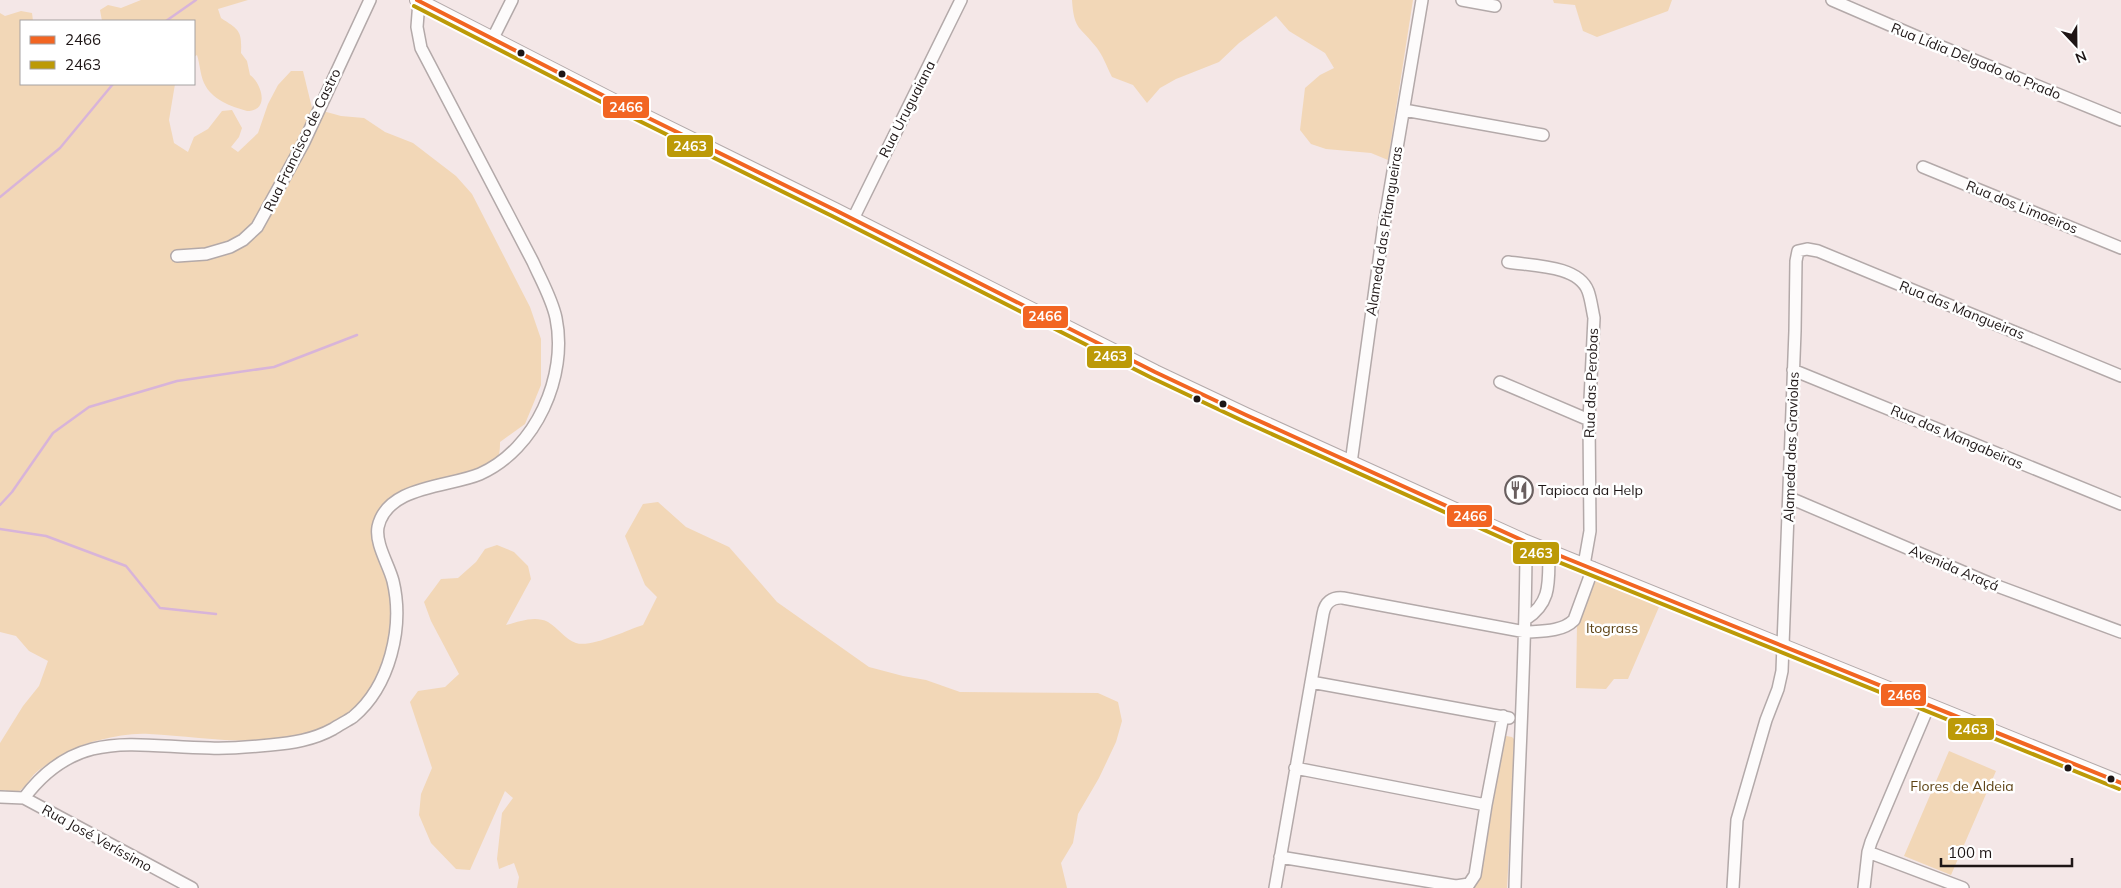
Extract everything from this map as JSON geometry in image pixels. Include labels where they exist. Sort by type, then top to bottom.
[{"type":"main road","points":[[418,1],[1155,372],[1350,463],[1526,542],[2121,783]]},
{"type":"street","name":"Rua Francisco de Castro","points":[[178,256],[206,254],[230,247],[243,240],[257,227],[304,142],[370,0]]},
{"type":"street","points":[[493,38],[512,0]]},
{"type":"street","name":"Rua Uruguaiana","points":[[853,219],[961,0]]},
{"type":"street","name":"Alameda das Pitangueiras","points":[[1350,463],[1382,240],[1422,0]]},
{"type":"street","points":[[1462,0],[1495,6]]},
{"type":"street","name":"Rua Lídia Delgado do Prado","points":[[1832,0],[2121,120]]},
{"type":"street","points":[[24,798],[38,780],[52,767],[67,758],[109,745],[124,743],[209,748],[293,743],[330,730],[352,717],[381,682],[388,665],[393,644],[396,623],[396,593],[380,542],[378,528],[384,516],[400,500],[415,491],[464,480],[483,473],[517,447],[534,425],[545,406],[555,382],[559,361],[556,316],[546,289],[421,48],[417,27],[418,1]]},
{"type":"street","points":[[1404,110],[1543,135]]},
{"type":"street","name":"Rua dos Limoeiros","points":[[1923,167],[2121,248]]},
{"type":"street","name":"Alameda das Graviolas","points":[[1733,888],[1737,820],[1766,720],[1781,680],[1790,498],[1796,261],[1798,251],[1801,249]]},
{"type":"street","name":"Rua das Mangueiras","points":[[1801,249],[1827,255],[2121,376]]},
{"type":"street","name":"Rua das Perobas","points":[[1508,262],[1569,273],[1576,276],[1588,291],[1594,318],[1588,420],[1590,530],[1588,567],[1578,613],[1570,624],[1556,629],[1526,632]]},
{"type":"street","name":"Rua das Mangabeiras","points":[[1793,370],[2121,504]]},
{"type":"street","points":[[1500,382],[1588,420]]},
{"type":"street","name":"Avenida Araçá","points":[[1790,498],[1996,586],[2121,632]]},
{"type":"street","points":[[1515,888],[1520,721],[1526,632],[1526,542]]},
{"type":"street","points":[[1526,619],[1540,608],[1544,601],[1548,584],[1549,551]]},
{"type":"street","points":[[1275,888],[1324,609],[1330,600],[1338,598],[1526,632]]},
{"type":"street","points":[[1311,682],[1503,716],[1520,721]]},
{"type":"street","points":[[1864,888],[1868,852],[1929,705]]},
{"type":"street","points":[[1280,857],[1465,886],[1473,880],[1475,874],[1503,716]]},
{"type":"street","points":[[1500,730],[1520,735]]},
{"type":"street","points":[[1295,768],[1486,805]]},
{"type":"street","name":"Rua José Veríssimo","points":[[0,796],[24,798],[169,883],[192,888]]},
{"type":"street","points":[[1868,852],[1963,888]]},
{"type":"green space","points":[[141,0],[248,0],[218,9],[221,18],[236,28],[240,35],[241,53],[247,61],[250,75],[258,84],[262,96],[259,107],[247,111],[234,107],[222,102],[207,89],[197,55],[195,56],[195,20],[102,20],[100,10],[108,5],[121,8]]},
{"type":"green space","points":[[1072,0],[1413,0],[1388,160],[1371,153],[1326,149],[1311,144],[1300,130],[1305,88],[1320,75],[1334,68],[1325,53],[1289,31],[1276,16],[1239,43],[1219,62],[1176,79],[1160,88],[1147,103],[1133,85],[1112,77],[1099,51],[1076,23]]},
{"type":"green space","points":[[1553,0],[1672,0],[1668,11],[1597,37],[1583,31],[1575,5],[1554,3]]},
{"type":"green space","points":[[21,11],[32,13],[33,20],[20,20],[20,85],[175,85],[169,120],[174,143],[188,152],[194,137],[208,129],[222,111],[232,110],[242,128],[239,137],[231,147],[238,152],[258,133],[268,104],[278,85],[291,71],[303,71],[312,108],[341,116],[364,118],[385,132],[413,143],[456,176],[472,194],[530,307],[541,339],[541,385],[525,424],[500,442],[498,457],[489,465],[460,476],[408,489],[393,496],[382,506],[376,516],[374,526],[378,548],[392,592],[392,618],[387,652],[378,676],[358,704],[336,721],[312,732],[286,738],[259,741],[143,734],[124,735],[92,742],[76,748],[39,770],[21,790],[12,794],[5,790],[0,792],[0,743],[23,706],[39,686],[48,661],[29,651],[16,636],[0,632],[0,13],[5,16]]},
{"type":"green space","points":[[658,502],[686,527],[729,547],[777,602],[869,667],[926,680],[960,692],[1098,693],[1118,702],[1122,721],[1116,742],[1099,778],[1078,814],[1073,843],[1061,863],[1067,888],[517,888],[519,877],[514,863],[499,869],[497,859],[502,813],[513,798],[505,791],[470,870],[456,869],[431,843],[419,815],[421,794],[432,768],[410,702],[418,691],[445,687],[459,674],[431,621],[424,602],[441,579],[458,578],[476,562],[485,549],[497,545],[514,552],[528,566],[531,579],[506,625],[527,620],[543,620],[552,624],[572,641],[583,644],[600,641],[643,625],[657,597],[645,585],[625,536],[643,504]]},
{"type":"green space","name":"Itograss","points":[[1595,577],[1659,607],[1628,679],[1614,679],[1606,689],[1576,688],[1577,624]]},
{"type":"green space","points":[[1506,736],[1512,737],[1515,740],[1507,888],[1474,888],[1502,738]]},
{"type":"green space","name":"Flores de Aldeia","points":[[1949,751],[1996,771],[1951,875],[1904,856]]},
{"type":"waterway","points":[[167,20],[196,0]]},
{"type":"waterway","points":[[0,197],[60,148],[112,85]]},
{"type":"waterway","points":[[0,505],[12,492],[53,433],[89,407],[177,381],[274,367],[357,335]]},
{"type":"waterway","points":[[0,529],[46,536],[126,566],[160,608],[216,614]]},
{"type":"transit line","name":"2466","points":[[417,0],[614,101],[835,210],[1155,372],[1246,415],[1526,542],[2121,783]]},
{"type":"transit line","name":"2463","points":[[414,6],[611,107],[832,216],[1152,378],[1243,421],[1524,548],[2119,789]]},
{"type":"place","name":"Tapioca da Help","points":[[1519,490]]}]
